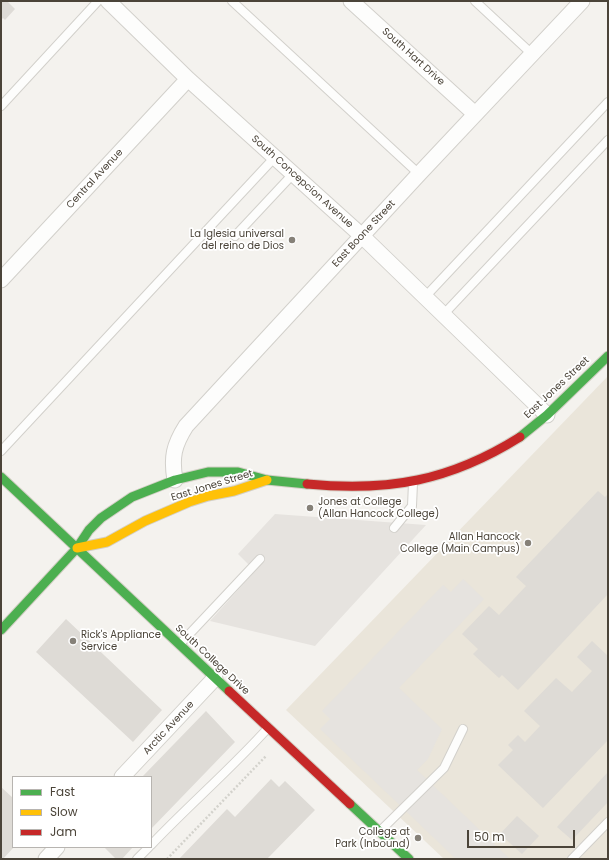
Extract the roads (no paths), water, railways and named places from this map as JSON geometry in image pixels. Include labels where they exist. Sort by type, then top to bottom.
[{"type":"street","name":"South Concepcion Avenue","points":[[108,1],[188,79],[362,236],[547,415]]},
{"type":"street","name":"South Hart Drive","points":[[351,1],[475,114]]},
{"type":"street","name":"East Boone Street","points":[[175,480],[172,458],[175,446],[186,426],[419,174],[582,1]]},
{"type":"street","name":"Central Avenue","points":[[1,280],[188,79]]},
{"type":"street","name":"East Jones Street","points":[[77,548],[89,530],[100,518],[132,497],[175,480],[208,472],[238,472],[267,480],[356,487],[383,486],[413,482],[447,472],[474,462],[497,451],[522,435],[547,415],[608,356]]},
{"type":"street","name":"South College Drive","points":[[1,477],[409,859]]},
{"type":"street","name":"East Jones Street","points":[[77,548],[107,542],[145,521],[189,502],[208,496],[234,491],[267,480]]},
{"type":"street","points":[[1,630],[77,548]]},
{"type":"street","name":"Arctic Avenue","points":[[123,776],[215,678]]},
{"type":"street","points":[[46,859],[56,848]]},
{"type":"lane","points":[[1,106],[98,1]]},
{"type":"lane","points":[[232,1],[419,174]]},
{"type":"lane","points":[[475,1],[532,54]]},
{"type":"lane","points":[[425,297],[608,102]]},
{"type":"lane","points":[[443,315],[608,140]]},
{"type":"lane","points":[[1,451],[275,157]]},
{"type":"lane","points":[[235,236],[293,174]]},
{"type":"lane","points":[[394,528],[412,506],[413,482]]},
{"type":"lane","points":[[180,645],[260,559]]},
{"type":"lane","points":[[152,844],[269,728]]},
{"type":"lane","points":[[379,832],[444,768],[463,729]]},
{"type":"lane","points":[[572,859],[608,822]]},
{"type":"lane","points":[[137,859],[148,848]]},
{"type":"place","name":"La Iglesia universal del reino de Dios","points":[[292,240]]},
{"type":"place","name":"Jones at College (Allan Hancock College)","points":[[310,508]]},
{"type":"place","name":"Allan Hancock College (Main Campus)","points":[[528,543]]},
{"type":"place","name":"Rick's Appliance Service","points":[[73,641]]},
{"type":"place","name":"College at Park (Inbound)","points":[[418,838]]}]
